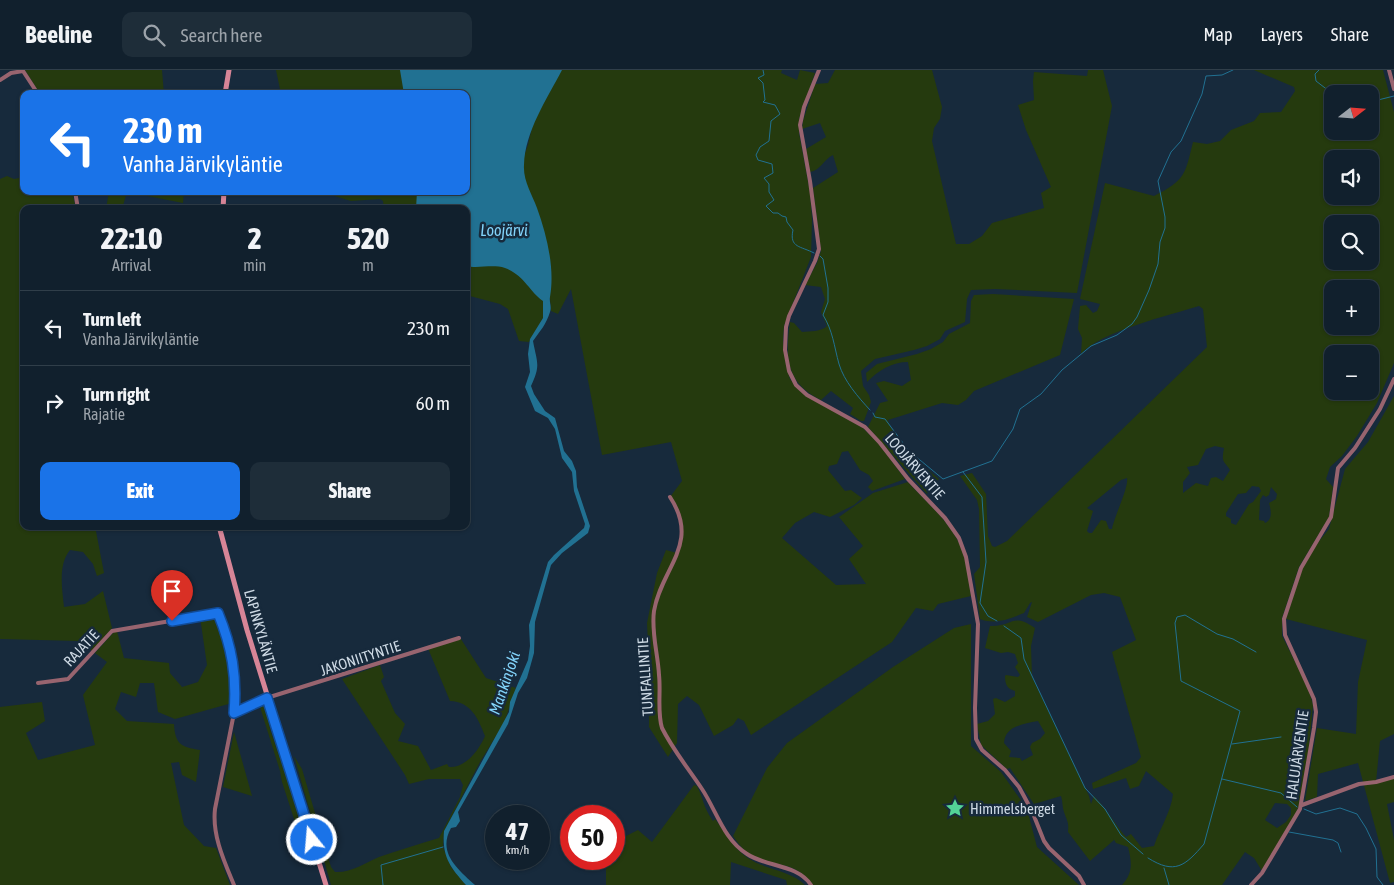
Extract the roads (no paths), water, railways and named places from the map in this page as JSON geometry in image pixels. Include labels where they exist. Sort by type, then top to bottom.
[{"type":"main road","points":[[226,90],[230,70]]},
{"type":"main road","name":"LAPINKYLÄNTIE","points":[[220,530],[267,698],[326,885]]},
{"type":"street","name":"LOOJÄRVENTIE","points":[[819,70],[804,107],[800,132],[810,181],[819,249],[786,326],[786,350],[789,371],[796,384],[807,394],[865,427],[908,479],[945,518],[960,538],[966,556],[978,624],[975,708],[976,739],[982,750],[1019,787],[1032,810],[1049,848],[1079,876],[1084,885]]},
{"type":"street","points":[[1389,70],[1394,89]]},
{"type":"street","points":[[0,80],[11,73],[23,71],[35,90]]},
{"type":"street","name":"HALUJÄRVENTIE","points":[[1253,884],[1288,832],[1302,804],[1316,712],[1310,688],[1285,635],[1284,619],[1301,568],[1331,518],[1338,468],[1355,448],[1380,409],[1394,379]]},
{"type":"street","name":"TUNFALLINTIE","points":[[670,497],[678,510],[682,536],[672,567],[658,595],[654,614],[660,689],[659,721],[685,766],[709,800],[724,828],[738,846],[754,858],[798,873],[811,885]]},
{"type":"street","name":"RAJATIE","points":[[38,683],[68,679],[112,631],[218,613],[227,639],[235,673],[234,713]]},
{"type":"street","name":"JAKONIITYNTIE","points":[[234,713],[267,698],[459,638]]},
{"type":"street","points":[[234,713],[215,809],[214,823],[216,835],[234,885]]},
{"type":"street","points":[[1302,804],[1359,784],[1394,777]]},
{"type":"water","name":"Loojärvi","points":[[400,70],[562,70],[533,128],[525,152],[524,171],[526,182],[544,230],[551,263],[551,310],[545,324],[533,341],[537,368],[531,386],[545,411],[555,418],[564,451],[572,461],[576,471],[577,487],[590,526],[588,533],[562,553],[551,565],[535,622],[534,653],[527,678],[518,693],[508,724],[458,812],[460,821],[456,827],[451,828],[447,837],[446,845],[451,860],[475,885],[466,885],[451,866],[444,847],[444,831],[509,712],[510,702],[528,660],[530,646],[529,625],[548,562],[584,528],[585,524],[574,491],[572,472],[562,458],[555,429],[548,418],[535,411],[525,387],[530,372],[528,354],[530,339],[543,318],[543,301],[512,271],[495,266],[470,266],[470,205],[416,205],[417,195],[470,195],[470,90],[403,90]]},
{"type":"waterway","points":[[763,70],[764,75],[758,78],[763,83],[765,100],[763,102],[775,105],[780,114],[771,121],[769,141],[760,147],[756,155],[758,160],[772,164],[773,173],[764,178],[769,184],[769,192],[774,200],[766,206],[773,213],[786,217],[793,230],[792,236],[797,246],[814,253]]},
{"type":"waterway","points":[[873,413],[875,417],[885,419],[909,451],[943,479],[992,461],[1013,429],[1020,409],[1041,394],[1062,370],[1091,346],[1117,335],[1132,324],[1137,317],[1158,264],[1160,242],[1165,228],[1165,217],[1158,181],[1171,152],[1181,141],[1202,94],[1206,76],[1222,75],[1233,70]]},
{"type":"waterway","points":[[1319,70],[1315,74],[1316,81],[1324,87]]},
{"type":"waterway","points":[[1379,100],[1394,96]]},
{"type":"waterway","points":[[820,256],[823,259],[828,288],[828,302],[823,315],[831,333],[844,377],[870,410]]},
{"type":"waterway","points":[[963,472],[982,497],[986,562],[980,603],[988,616],[997,621]]},
{"type":"waterway","points":[[1148,858],[1165,866],[1179,866],[1191,858],[1204,844],[1240,711],[1181,681],[1175,623],[1177,617],[1185,615],[1217,634],[1233,639],[1256,652]]},
{"type":"waterway","points":[[1004,626],[1021,638],[1024,659],[1085,788],[1105,809],[1121,835],[1143,854]]},
{"type":"waterway","points":[[1232,744],[1281,737]]},
{"type":"waterway","points":[[1222,779],[1281,793],[1297,807]]},
{"type":"waterway","points":[[1304,809],[1316,814],[1340,808],[1357,814],[1376,849],[1377,877],[1383,885]]},
{"type":"waterway","points":[[1289,832],[1333,840],[1338,843],[1341,852]]},
{"type":"waterway","points":[[383,885],[381,865],[443,847]]},
{"type":"waterway","points":[[1164,868],[1169,885]]},
{"type":"place","name":"Himmelsberget","points":[[955,808]]},
{"type":"water label","name":"Mankinjoki","points":[[504,683]]}]
